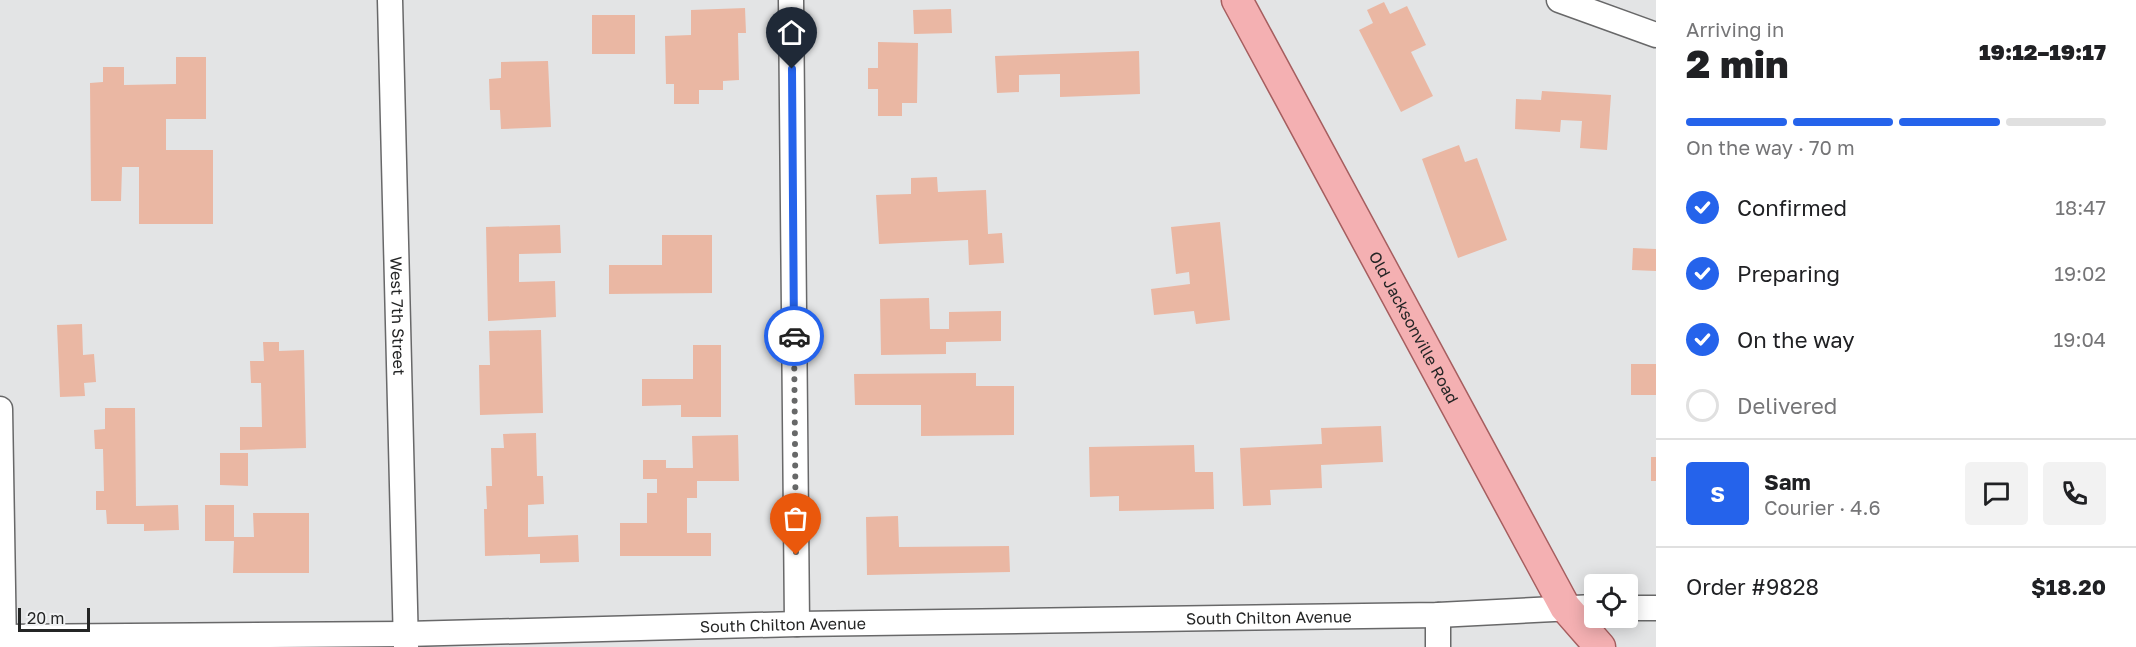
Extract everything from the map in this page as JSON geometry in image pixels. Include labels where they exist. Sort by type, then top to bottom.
[{"type":"main road","name":"Old Jacksonville Road","points":[[1237,0],[1565,607],[1600,647]]},
{"type":"street","name":"West 7th Street","points":[[390,0],[406,640]]},
{"type":"street","points":[[791,0],[797,624]]},
{"type":"street","points":[[1559,0],[1656,35]]},
{"type":"street","points":[[0,409],[3,640]]},
{"type":"street","name":"South Chilton Avenue","points":[[3,640],[406,640],[797,624],[1438,615],[1584,607]]},
{"type":"street","points":[[1638,608],[1656,608]]},
{"type":"street","points":[[1438,615],[1438,647]]},
{"type":"building","points":[[1384,2],[1390,14],[1407,6],[1426,45],[1411,52],[1433,96],[1401,112],[1359,30],[1373,23],[1367,10]]},
{"type":"building","points":[[745,8],[746,33],[738,33],[739,80],[723,81],[723,90],[699,90],[699,104],[674,104],[674,84],[666,84],[665,36],[691,35],[691,10]]},
{"type":"building","points":[[951,9],[952,33],[914,34],[913,10]]},
{"type":"building","points":[[592,15],[635,15],[635,54],[592,54]]},
{"type":"building","points":[[878,42],[918,43],[917,103],[902,103],[902,116],[878,116],[878,89],[868,89],[868,68],[878,68]]},
{"type":"building","points":[[1139,51],[1140,94],[1060,97],[1060,74],[1019,75],[1019,92],[997,93],[995,56]]},
{"type":"building","points":[[176,57],[206,57],[206,119],[166,119],[166,150],[213,150],[213,224],[139,224],[139,167],[122,167],[121,201],[91,201],[90,83],[103,82],[103,67],[124,67],[124,85],[176,84]]},
{"type":"building","points":[[548,61],[551,127],[501,129],[500,110],[490,110],[489,79],[501,78],[501,62]]},
{"type":"building","points":[[1542,91],[1611,95],[1607,150],[1580,148],[1582,121],[1561,120],[1560,132],[1515,129],[1516,99],[1541,100]]},
{"type":"building","points":[[1459,145],[1465,162],[1477,158],[1507,240],[1458,258],[1422,159]]},
{"type":"building","points":[[937,177],[938,192],[986,190],[988,234],[1002,233],[1004,263],[969,265],[968,240],[879,244],[876,195],[911,194],[911,178]]},
{"type":"building","points":[[1220,222],[1230,320],[1196,324],[1194,311],[1154,315],[1151,289],[1190,284],[1189,272],[1176,274],[1171,227]]},
{"type":"building","points":[[560,225],[561,253],[519,254],[519,282],[555,281],[556,317],[488,321],[486,227]]},
{"type":"building","points":[[662,235],[712,235],[712,293],[609,294],[609,265],[662,265]]},
{"type":"building","points":[[1633,248],[1656,249],[1656,271],[1632,270]]},
{"type":"building","points":[[929,298],[930,329],[949,329],[949,312],[1001,311],[1001,341],[946,342],[946,354],[881,355],[880,299]]},
{"type":"building","points":[[82,324],[83,355],[94,354],[96,382],[84,383],[85,396],[60,397],[57,325]]},
{"type":"building","points":[[541,330],[543,413],[480,415],[479,365],[490,365],[489,331]]},
{"type":"building","points":[[263,342],[279,342],[279,351],[304,350],[306,448],[240,450],[240,427],[262,427],[261,383],[251,383],[250,361],[264,361]]},
{"type":"building","points":[[693,345],[721,345],[721,417],[681,417],[681,405],[642,406],[642,379],[693,379]]},
{"type":"building","points":[[1631,364],[1656,364],[1656,395],[1631,395]]},
{"type":"building","points":[[976,373],[976,386],[1014,386],[1014,435],[921,436],[921,405],[855,405],[854,374]]},
{"type":"building","points":[[105,408],[135,408],[136,506],[178,505],[179,530],[144,531],[144,524],[107,524],[106,510],[96,510],[96,491],[104,491],[103,449],[95,449],[94,430],[105,429]]},
{"type":"building","points":[[1381,426],[1383,462],[1321,465],[1322,488],[1270,490],[1271,505],[1243,506],[1240,448],[1322,444],[1321,428]]},
{"type":"building","points":[[536,433],[537,476],[543,476],[544,504],[528,505],[528,537],[578,535],[579,562],[540,563],[540,554],[485,556],[484,509],[487,509],[486,486],[492,486],[491,448],[504,448],[503,434]]},
{"type":"building","points":[[738,435],[739,481],[697,481],[697,498],[687,498],[687,533],[711,533],[711,556],[620,556],[620,523],[647,523],[647,493],[657,493],[657,479],[643,479],[643,460],[666,460],[666,468],[693,468],[692,436]]},
{"type":"building","points":[[1194,445],[1195,472],[1213,472],[1214,509],[1119,511],[1119,496],[1090,497],[1089,447]]},
{"type":"building","points":[[220,453],[248,453],[248,486],[220,485]]},
{"type":"building","points":[[1651,457],[1656,457],[1656,481],[1651,481]]},
{"type":"building","points":[[205,505],[234,505],[234,537],[254,537],[253,513],[309,513],[309,573],[233,573],[234,541],[205,541]]},
{"type":"building","points":[[898,516],[899,547],[1009,546],[1010,572],[867,575],[866,517]]},
{"type":"way so far","points":[[794,336],[796,555]]},
{"type":"route","points":[[792,69],[794,336]]}]
